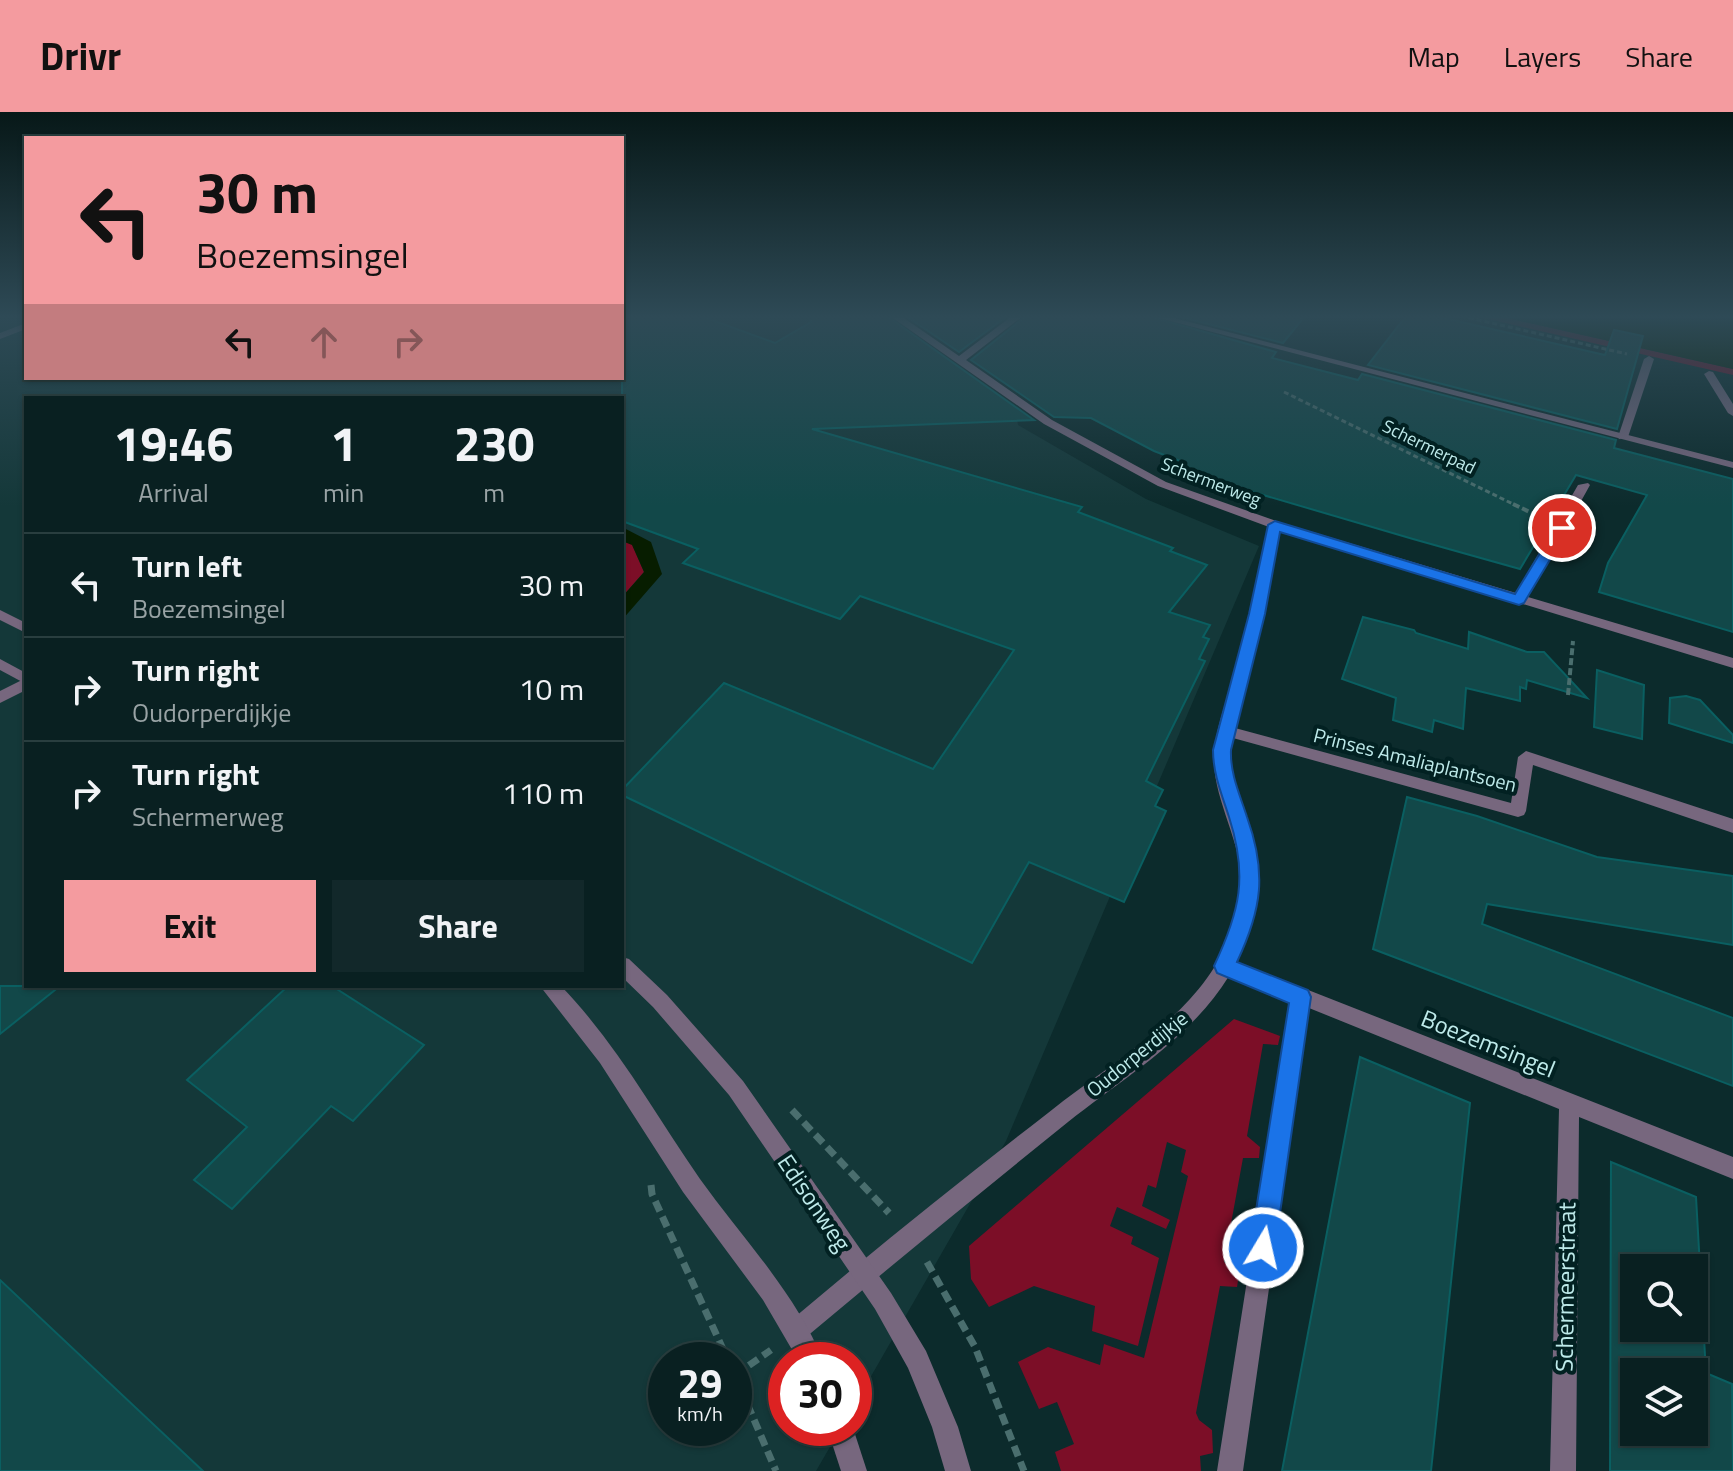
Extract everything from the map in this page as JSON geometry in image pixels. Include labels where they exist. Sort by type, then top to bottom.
[{"type":"street","name":"Schermerweg","points":[[988,379],[1048,422],[1115,461],[1215,505],[1733,663]]},
{"type":"street","points":[[1401,379],[1733,465]]},
{"type":"street","points":[[1623,437],[1642,379]]},
{"type":"street","points":[[1712,379],[1733,413]]},
{"type":"street","points":[[1519,600],[1584,485]]},
{"type":"street","name":"Oudorperdijkje","points":[[797,1330],[909,1235],[1170,1030],[1212,987],[1225,966],[1249,904],[1251,876],[1246,839],[1222,767],[1227,731],[1257,614],[1275,525]]},
{"type":"street","points":[[0,614],[24,628]]},
{"type":"street","points":[[0,664],[24,680]]},
{"type":"street","points":[[0,698],[24,682]]},
{"type":"street","name":"Prinses Amaliaplantsoen","points":[[1227,731],[1518,811],[1526,757],[1733,826]]},
{"type":"street","name":"Boezemsingel","points":[[1225,966],[1733,1168]]},
{"type":"street","name":"Edisonweg","points":[[624,967],[660,1001],[736,1088],[863,1273],[917,1360],[945,1427],[958,1471]]},
{"type":"street","points":[[551,988],[578,1014],[691,1185],[803,1342]]},
{"type":"street","points":[[1230,1471],[1301,997]]},
{"type":"street","name":"Schermeerstraat","points":[[1563,1471],[1569,1104]]},
{"type":"street","points":[[846,1446],[854,1471]]},
{"type":"path","name":"Schermerpad","points":[[1284,392],[1562,528]]},
{"type":"path","points":[[1568,695],[1575,617]]},
{"type":"path","points":[[787,1104],[909,1235],[975,1347],[1024,1471]]},
{"type":"path","points":[[651,1179],[652,1194],[720,1342]]},
{"type":"path","points":[[752,1415],[776,1471]]},
{"type":"shaded area","points":[[0,379],[972,379],[1016,410],[1018,425],[1146,499],[1259,546],[1006,1141],[872,1375],[872,1342],[768,1342],[768,1446],[831,1446],[816,1471],[0,1471]]},
{"type":"shaded area","points":[[624,528],[651,542],[662,574],[624,618],[624,595],[644,572],[632,545],[624,542]]},
{"type":"shaded area","points":[[624,542],[632,544],[644,572],[624,595]]},
{"type":"shaded area","points":[[1234,1019],[1280,1036],[1278,1045],[1263,1044],[1247,1136],[1260,1147],[1259,1158],[1243,1158],[1224,1262],[1239,1275],[1237,1287],[1220,1286],[1196,1413],[1199,1420],[1212,1430],[1213,1453],[1200,1456],[1201,1471],[1061,1471],[1055,1452],[1074,1444],[1057,1402],[1039,1409],[1018,1362],[1048,1347],[1100,1365],[1104,1344],[1144,1358],[1188,1176],[1181,1172],[1186,1150],[1167,1142],[1156,1188],[1148,1185],[1142,1206],[1170,1220],[1166,1229],[1117,1207],[1110,1226],[1133,1237],[1131,1244],[1159,1258],[1138,1346],[1092,1331],[1095,1306],[1034,1286],[989,1307],[971,1279],[969,1246]]},
{"type":"building","points":[[624,379],[977,379],[1034,420],[812,429],[1082,507],[1078,512],[1173,548],[1170,551],[1207,565],[1169,612],[1210,625],[1203,637],[1209,639],[1199,659],[1205,661],[1146,781],[1163,790],[1155,806],[1166,811],[1124,902],[1029,862],[972,963],[624,796],[624,788],[724,683],[933,769],[1014,650],[860,596],[840,619],[683,563],[698,549],[624,522]]},
{"type":"building","points":[[999,379],[1383,379],[1616,440],[1614,448],[1733,479],[1733,632],[1599,592],[1608,563],[1647,495],[1576,475],[1520,569],[1195,475],[1198,473],[1182,466],[1185,463],[1154,451],[1091,418],[1054,417]]},
{"type":"building","points":[[1424,379],[1631,379],[1617,429]]},
{"type":"building","points":[[1363,617],[1414,630],[1468,649],[1469,632],[1527,652],[1544,652],[1587,698],[1527,680],[1526,689],[1520,687],[1520,701],[1466,688],[1463,729],[1434,720],[1432,732],[1393,720],[1396,698],[1342,679]]},
{"type":"building","points":[[1597,670],[1644,685],[1642,739],[1594,727]]},
{"type":"building","points":[[1686,696],[1700,700],[1733,735],[1733,743],[1669,723],[1670,698]]},
{"type":"building","points":[[1407,797],[1477,816],[1597,857],[1733,876],[1733,945],[1487,904],[1482,924],[1733,1018],[1733,1086],[1373,949]]},
{"type":"building","points":[[0,986],[58,988],[0,1034]]},
{"type":"building","points":[[286,988],[335,988],[424,1045],[353,1121],[331,1106],[232,1209],[194,1180],[247,1127],[187,1080]]},
{"type":"building","points":[[1360,1057],[1470,1103],[1431,1471],[1282,1471]]},
{"type":"building","points":[[1611,1162],[1696,1197],[1699,1254],[1620,1254],[1620,1342],[1704,1342],[1705,1358],[1620,1358],[1620,1446],[1708,1446],[1708,1374],[1732,1384],[1733,1471],[1610,1471]]},
{"type":"building","points":[[0,1280],[203,1471],[0,1471]]},
{"type":"route","points":[[1263,1248],[1301,997],[1225,966],[1249,904],[1251,876],[1246,839],[1226,785],[1222,750],[1257,614],[1275,525],[1519,600],[1562,528]]}]
